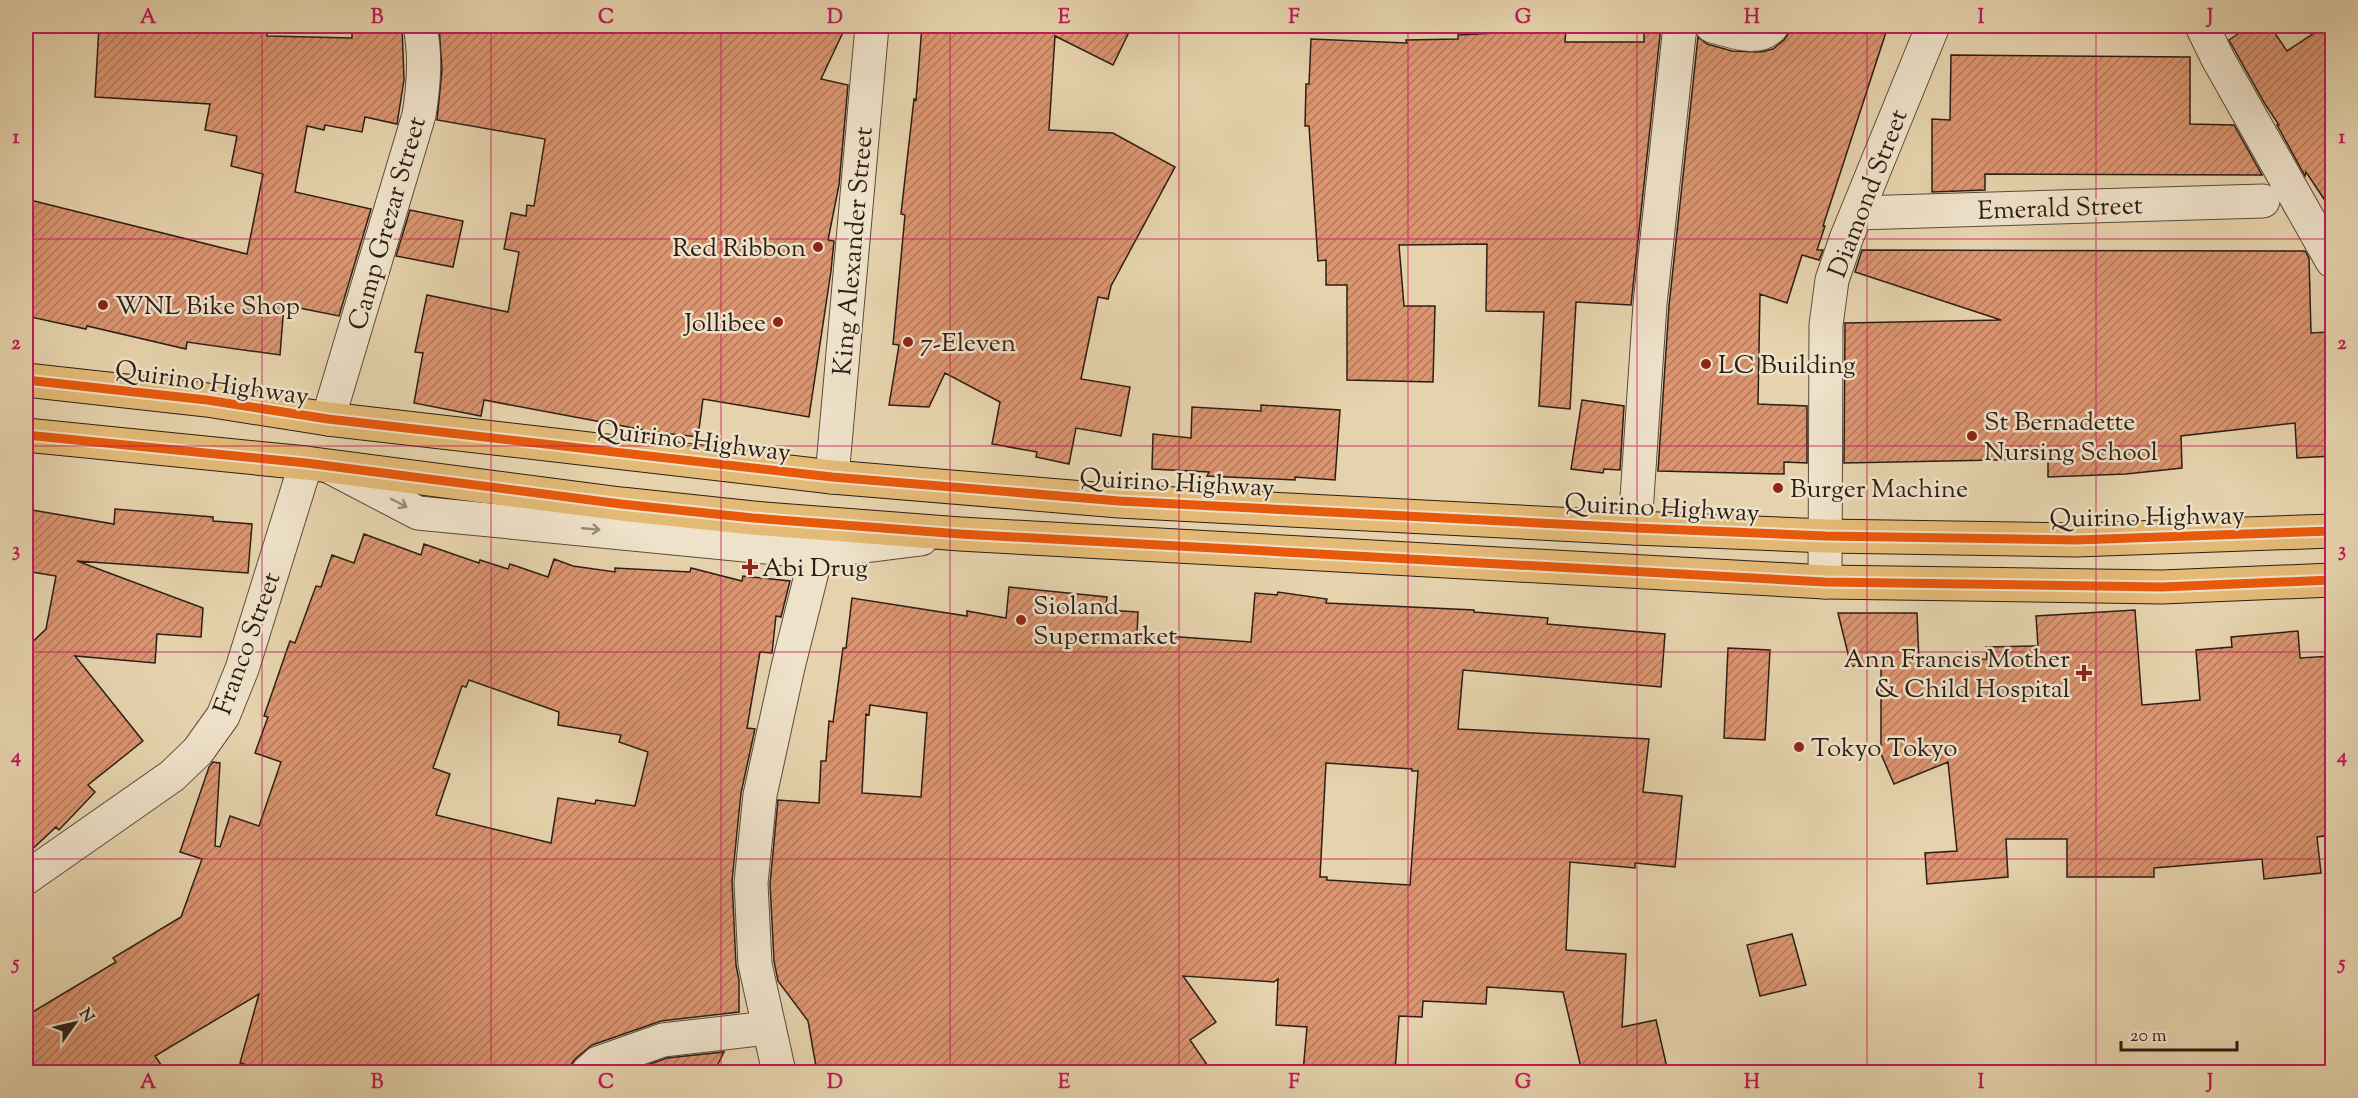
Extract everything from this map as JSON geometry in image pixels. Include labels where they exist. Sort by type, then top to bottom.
[{"type":"main road","name":"Quirino Highway","points":[[26,380],[207,400],[328,419],[832,477],[1119,501],[1826,536],[1893,535],[2076,540],[2332,531]]},
{"type":"main road","points":[[26,435],[317,464],[621,504],[753,518],[960,534],[1825,582],[2162,586],[2332,579]]},
{"type":"street","name":"Camp Grezar Street","points":[[328,419],[419,115],[424,86],[425,49],[420,26]]},
{"type":"street","name":"King Alexander Street","points":[[832,477],[872,26]]},
{"type":"street","points":[[1635,528],[1650,304],[1680,26]]},
{"type":"street","points":[[1712,26],[1752,36],[1767,32],[1772,26]]},
{"type":"street","name":"Diamond Street","points":[[1825,582],[1826,325],[1832,280],[1933,26]]},
{"type":"street","points":[[2202,26],[2218,59],[2332,261]]},
{"type":"street","name":"Emerald Street","points":[[1857,213],[2263,201]]},
{"type":"street","points":[[317,464],[418,513],[817,552],[960,534]]},
{"type":"street","name":"Franco Street","points":[[26,878],[172,776],[198,751],[223,716],[317,464]]},
{"type":"street","points":[[779,1072],[755,964],[751,883],[760,795],[788,667],[817,552]]},
{"type":"street","points":[[588,1072],[598,1063],[663,1040],[768,1028]]},
{"type":"building","points":[[99,26],[266,26],[267,36],[352,38],[352,26],[402,26],[404,80],[397,124],[365,117],[362,132],[325,125],[324,130],[307,126],[295,192],[371,209],[339,316],[284,305],[280,355],[187,342],[186,349],[87,326],[86,329],[26,316],[26,199],[247,254],[263,174],[231,166],[237,136],[205,130],[210,104],[95,97]]},
{"type":"building","points":[[439,26],[846,26],[821,79],[848,85],[839,185],[828,240],[834,241],[831,271],[809,417],[703,399],[698,437],[655,432],[484,400],[481,416],[414,403],[423,353],[415,352],[427,295],[508,312],[519,252],[504,249],[511,213],[526,216],[527,205],[534,206],[545,139],[437,120],[442,70]]},
{"type":"building","points":[[922,26],[1132,26],[1113,65],[1055,36],[1049,130],[1113,133],[1175,167],[1111,286],[1108,299],[1098,297],[1081,379],[1130,387],[1121,436],[1076,428],[1069,464],[1036,457],[1037,452],[992,444],[1000,402],[945,373],[929,407],[889,405],[899,345],[893,344],[905,215],[901,214],[914,99],[916,100]]},
{"type":"building","points":[[1495,26],[1566,29],[1565,42],[1644,42],[1644,26],[1661,26],[1631,305],[1576,302],[1570,409],[1539,406],[1544,312],[1486,311],[1487,244],[1399,245],[1404,306],[1435,306],[1433,382],[1347,380],[1347,285],[1326,285],[1326,260],[1318,261],[1309,126],[1305,126],[1306,84],[1309,84],[1311,39],[1407,43],[1406,40],[1458,39],[1458,35],[1496,33]]},
{"type":"building","points":[[1790,26],[1888,26],[1823,226],[1825,226],[1817,250],[1823,250],[1819,260],[1802,255],[1787,303],[1760,294],[1758,404],[1807,406],[1807,463],[1784,462],[1784,474],[1658,471],[1669,306],[1698,37],[1707,44],[1732,51],[1761,52],[1773,49],[1784,40],[1789,33]]},
{"type":"building","points":[[2250,26],[2270,26],[2287,51],[2325,26],[2332,26],[2332,211],[2306,172],[2305,176],[2277,125],[2279,125],[2229,40]]},
{"type":"building","points":[[1951,55],[2190,57],[2190,124],[2234,125],[2262,175],[1985,174],[1985,190],[1932,192],[1932,119],[1950,120]]},
{"type":"building","points":[[410,210],[463,221],[453,267],[396,256]]},
{"type":"building","points":[[1862,250],[2305,251],[2309,258],[2311,333],[2328,332],[2332,456],[2297,458],[2295,423],[2181,436],[2182,468],[2126,474],[2048,477],[2048,459],[1844,463],[1845,323],[2001,320],[1855,272]]},
{"type":"building","points":[[1582,400],[1624,406],[1620,470],[1604,469],[1603,473],[1571,469]]},
{"type":"building","points":[[1261,405],[1340,410],[1335,480],[1207,476],[1209,472],[1152,469],[1153,434],[1191,438],[1192,407],[1261,411]]},
{"type":"building","points":[[26,509],[114,524],[115,509],[213,517],[213,521],[252,524],[248,573],[77,561],[203,608],[201,637],[157,634],[155,663],[75,656],[143,741],[88,785],[95,792],[59,830],[56,827],[26,855],[26,648],[46,629],[56,576],[26,571]]},
{"type":"building","points":[[364,534],[421,555],[424,544],[479,563],[480,560],[508,569],[510,564],[548,577],[554,559],[573,566],[615,572],[615,568],[690,572],[691,568],[742,581],[743,576],[790,581],[781,617],[776,616],[772,653],[760,652],[747,728],[755,729],[741,793],[732,881],[739,1012],[661,1021],[592,1045],[575,1059],[570,1066],[570,1072],[273,1072],[240,1063],[259,994],[155,1056],[166,1072],[26,1072],[26,1016],[116,962],[113,958],[181,917],[202,859],[180,852],[209,767],[213,762],[220,763],[215,846],[220,847],[230,816],[259,826],[281,762],[255,753],[268,717],[264,716],[290,641],[295,643],[316,586],[321,587],[332,555],[354,563]],"holes":[[[469,680],[559,712],[558,725],[621,735],[619,742],[648,752],[635,806],[596,800],[595,804],[558,798],[551,843],[436,815],[450,774],[433,768],[462,686],[466,687]]]},
{"type":"building","points":[[1009,587],[1107,597],[1105,610],[1138,612],[1137,634],[1251,642],[1255,593],[1277,595],[1278,592],[1327,599],[1326,603],[1474,610],[1474,612],[1548,618],[1547,624],[1665,634],[1661,687],[1463,670],[1458,729],[1649,739],[1643,792],[1682,796],[1675,867],[1635,863],[1635,868],[1570,862],[1566,950],[1626,954],[1622,1027],[1656,1020],[1668,1072],[1582,1072],[1563,992],[1487,987],[1486,1004],[1423,1001],[1422,1017],[1399,1016],[1395,1072],[1303,1072],[1307,1027],[1276,1025],[1278,979],[1274,982],[1183,976],[1216,1022],[1190,1040],[1212,1072],[817,1072],[808,1021],[778,981],[774,961],[770,884],[778,800],[819,803],[821,761],[826,761],[829,721],[833,722],[852,598],[967,616],[967,611],[1006,618]],"holes":[[[870,705],[927,713],[921,797],[862,793],[866,714],[869,715]],[[1326,763],[1418,771],[1410,885],[1327,880],[1327,877],[1320,877]]]},
{"type":"building","points":[[2135,610],[2142,705],[2200,700],[2196,650],[2232,647],[2231,637],[2298,631],[2300,658],[2332,656],[2332,835],[2317,837],[2321,873],[2264,879],[2262,859],[2154,868],[2154,877],[2067,877],[2067,839],[2006,839],[2008,877],[1927,884],[1925,853],[1957,851],[1948,762],[1894,784],[1881,754],[1881,665],[1851,666],[1838,613],[1917,613],[1919,661],[1987,659],[1986,647],[2038,646],[2036,616]]},
{"type":"building","points":[[1728,648],[1770,650],[1765,740],[1724,738]]},
{"type":"building","points":[[1792,934],[1806,985],[1760,996],[1747,945]]},
{"type":"building","points":[[724,1052],[714,1072],[627,1072],[667,1058]]},
{"type":"cycle path","points":[[26,380],[207,400],[328,419],[832,477],[1119,501],[1826,536],[2076,540],[2332,531]]},
{"type":"cycle path","points":[[26,435],[306,463],[621,504],[753,518],[960,534],[1825,582],[2162,587],[2332,580]]},
{"type":"place","name":"Red Ribbon","points":[[818,247]]},
{"type":"place","name":"WNL Bike Shop","points":[[103,305]]},
{"type":"place","name":"Jollibee","points":[[778,322]]},
{"type":"place","name":"7-Eleven","points":[[908,342]]},
{"type":"place","name":"LC Building","points":[[1706,364]]},
{"type":"place","name":"St Bernadette Nursing School","points":[[1972,436]]},
{"type":"place","name":"Burger Machine","points":[[1778,488]]},
{"type":"place","name":"Abi Drug","points":[[750,567]]},
{"type":"place","name":"Sioland Supermarket","points":[[1021,620]]},
{"type":"place","name":"Ann Francis Mother & Child Hospital","points":[[2084,673]]},
{"type":"place","name":"Tokyo Tokyo","points":[[1799,747]]}]
